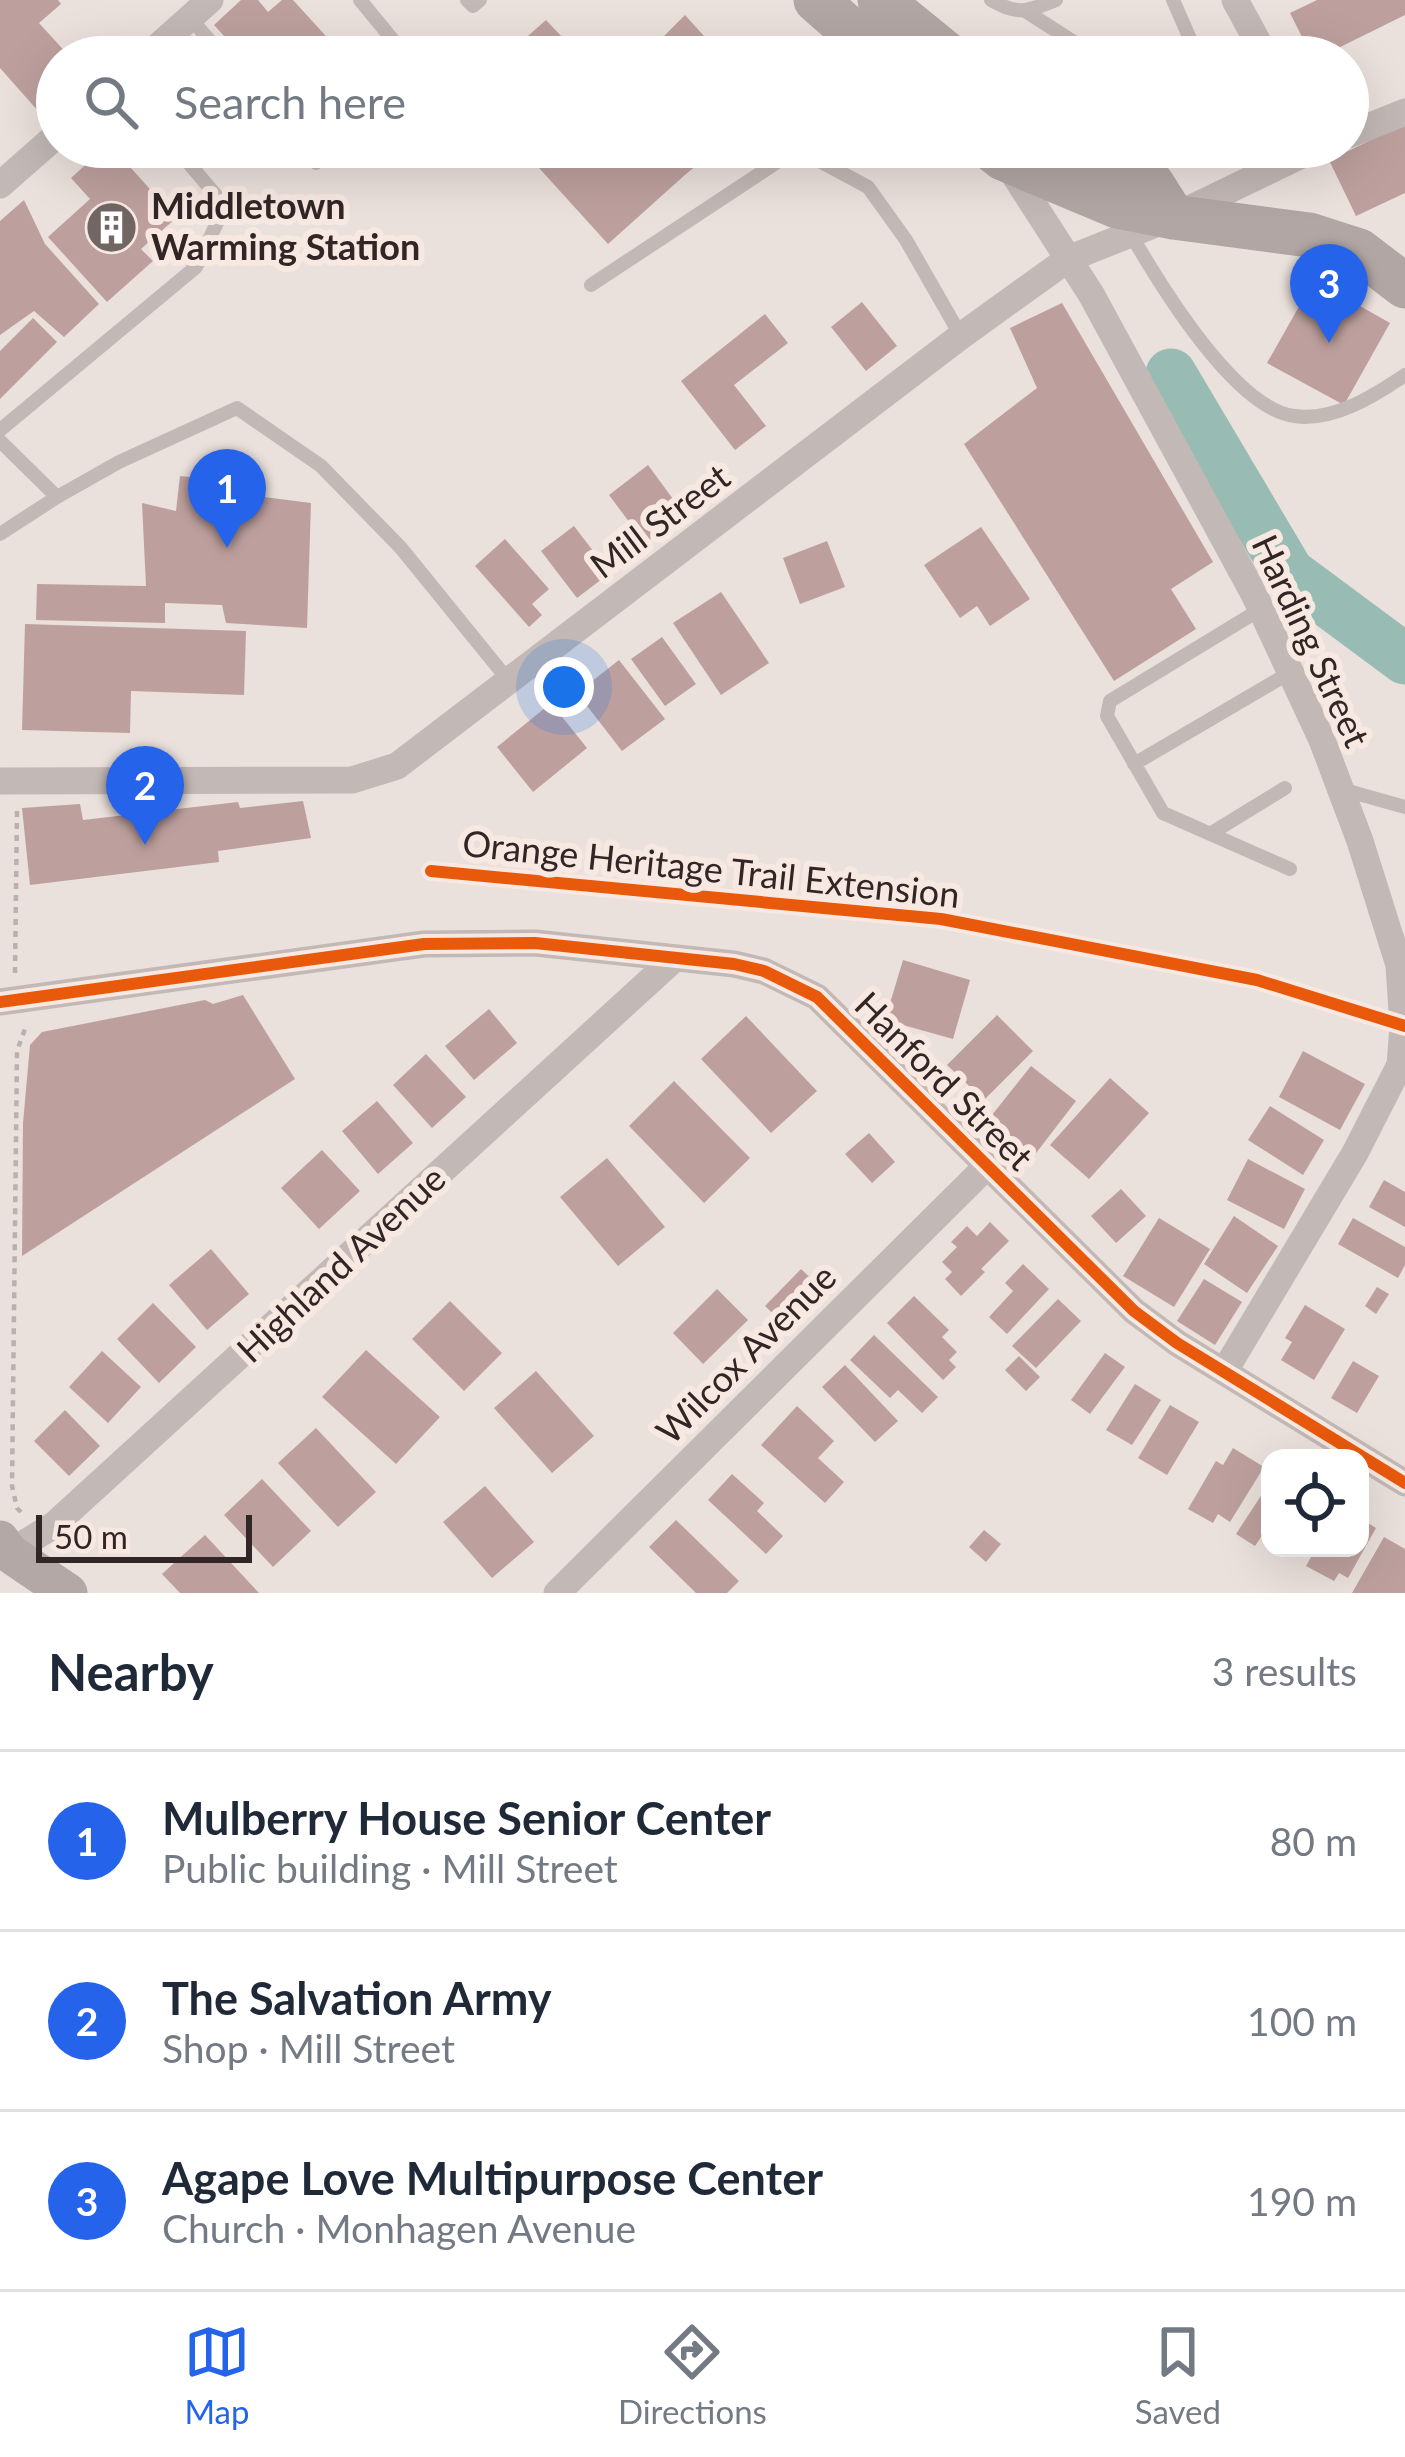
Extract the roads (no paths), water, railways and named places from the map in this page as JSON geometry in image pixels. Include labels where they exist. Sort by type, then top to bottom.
[{"type":"main road","points":[[816,0],[857,36]]},
{"type":"main road","points":[[880,0],[924,36]]},
{"type":"main road","points":[[1032,168],[1117,206],[1309,235],[1359,251],[1405,286]]},
{"type":"main road","points":[[1123,168],[1152,184],[1173,217]]},
{"type":"street","points":[[1234,0],[1254,36]]},
{"type":"street","points":[[170,36],[200,9]]},
{"type":"street","points":[[1369,127],[1405,112]]},
{"type":"street","points":[[0,185],[36,153]]},
{"type":"street","name":"Harding Street","points":[[1007,168],[1091,295],[1261,609],[1322,740],[1399,965],[1400,1065],[1355,1153],[1224,1372]]},
{"type":"street","name":"Mill Street","points":[[0,781],[352,780],[397,766],[1068,259],[1173,217],[1274,168]]},
{"type":"street","name":"Hanford Street","points":[[0,1002],[424,944],[535,943],[764,971],[817,997],[1134,1311],[1177,1343],[1405,1483]]},
{"type":"street","name":"Highland Avenue","points":[[9,1542],[54,1525],[675,958]]},
{"type":"street","name":"Wilcox Avenue","points":[[556,1593],[987,1166]]},
{"type":"street","points":[[9,1542],[68,1593]]},
{"type":"lane","points":[[361,0],[388,36]]},
{"type":"lane","points":[[467,0],[472,6],[480,0]]},
{"type":"lane","points":[[991,0],[1027,12],[1064,36]]},
{"type":"lane","points":[[1027,12],[1056,0]]},
{"type":"lane","points":[[1173,0],[1189,36]]},
{"type":"lane","points":[[200,9],[214,36]]},
{"type":"lane","points":[[0,430],[196,267],[225,206],[193,168]]},
{"type":"lane","points":[[591,285],[768,168]]},
{"type":"lane","points":[[832,168],[868,188],[906,240],[961,336]]},
{"type":"lane","points":[[1130,232],[1180,314],[1222,365],[1263,404],[1294,416],[1330,414],[1405,375]]},
{"type":"lane","points":[[0,534],[119,461],[237,408],[321,466],[401,548],[509,681]]},
{"type":"lane","points":[[0,441],[57,497]]},
{"type":"lane","points":[[1261,609],[1110,701],[1108,716],[1163,813],[1291,869]]},
{"type":"lane","points":[[1134,764],[1291,672]]},
{"type":"lane","points":[[1210,834],[1285,788]]},
{"type":"lane","points":[[1340,789],[1405,807]]},
{"type":"waterway","points":[[1171,374],[1289,573],[1405,659]]},
{"type":"place","name":"Middletown Warming Station","points":[[112,227]]},
{"type":"place","name":"Agape Love Multipurpose Center","points":[[1329,343]]},
{"type":"place","name":"Mulberry House Senior Center","points":[[227,548]]},
{"type":"place","name":"The Salvation Army","points":[[145,845]]}]
